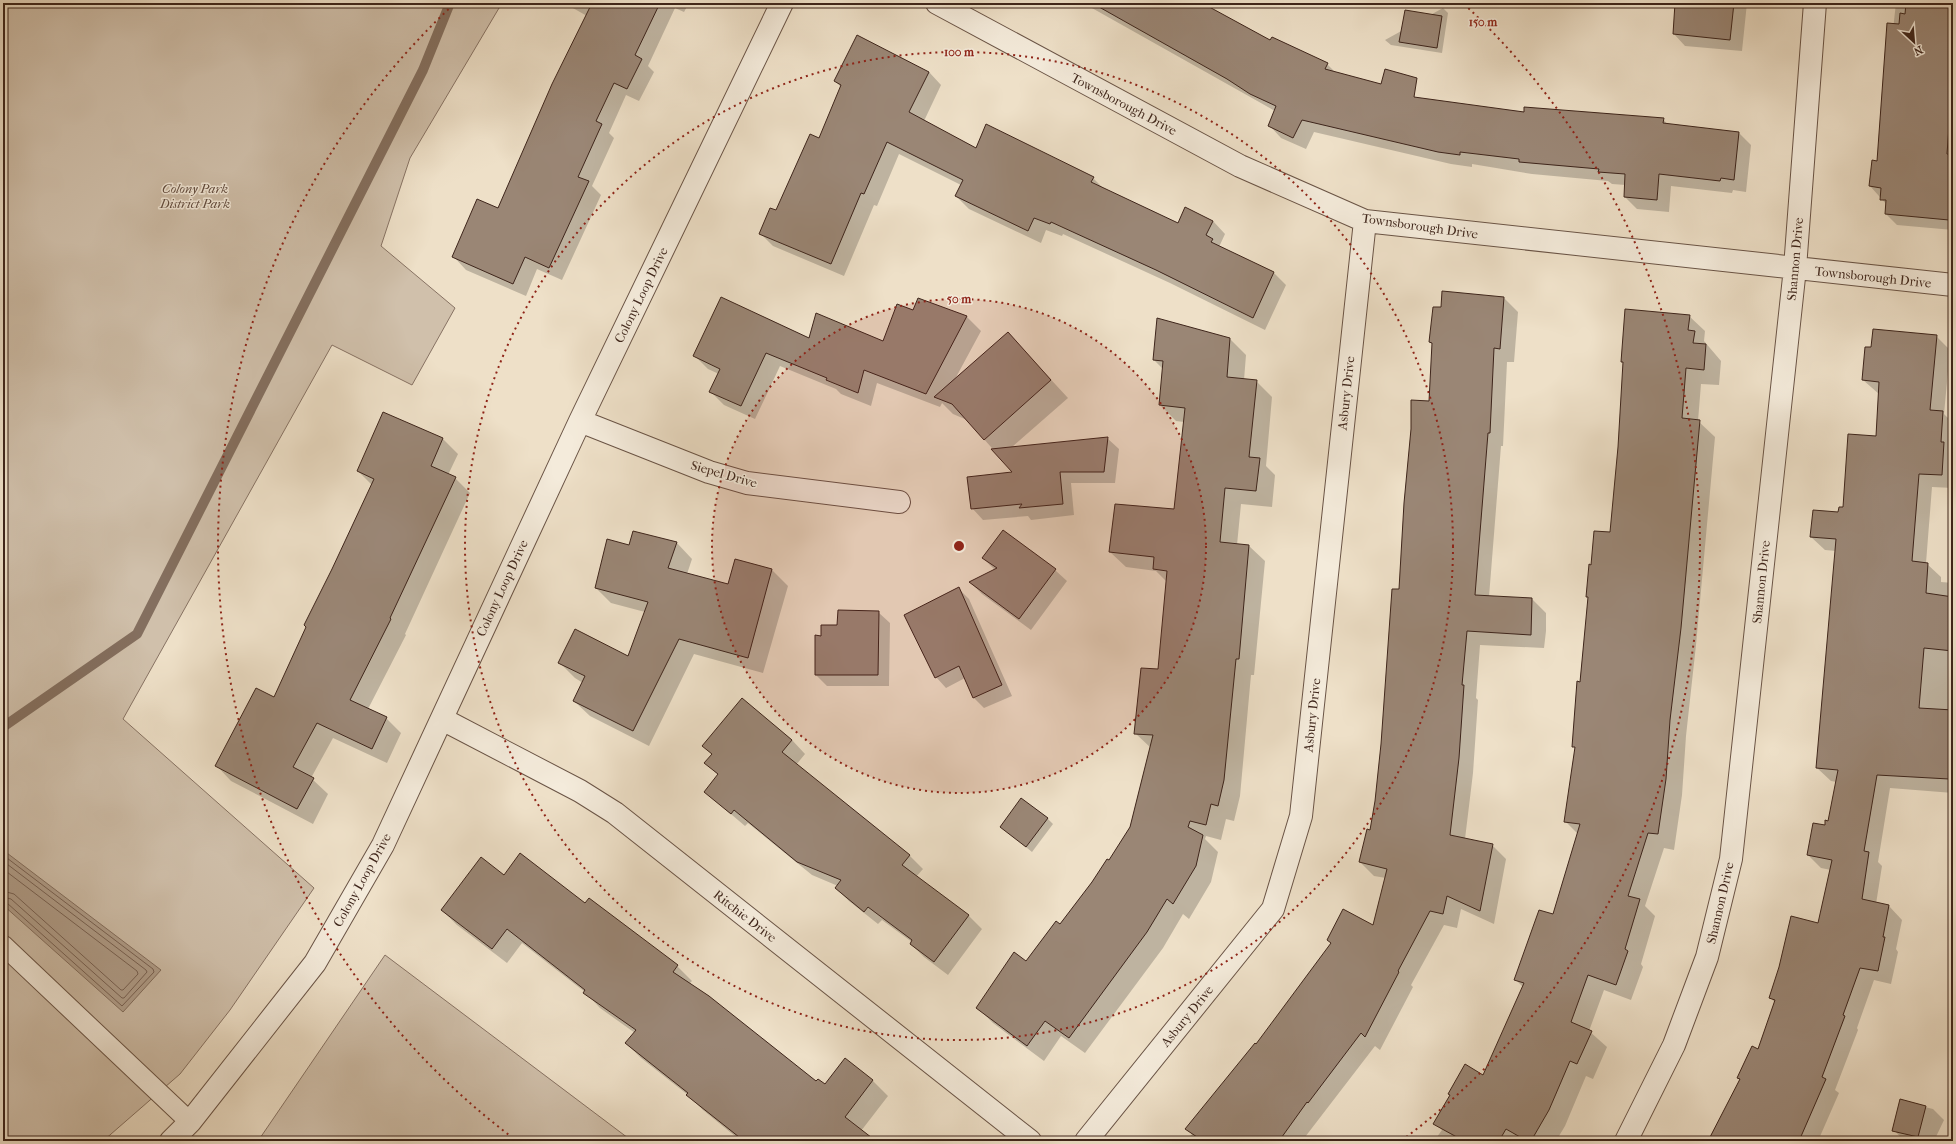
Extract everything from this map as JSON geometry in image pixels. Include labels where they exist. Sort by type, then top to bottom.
[{"type":"street","name":"Colony Loop Drive","points":[[171,1141],[190,1122],[315,963],[383,845],[580,421],[782,3]]},
{"type":"street","name":"Townsborough Drive","points":[[937,3],[1240,166],[1365,221],[1953,285]]},
{"type":"street","name":"Shannon Drive","points":[[1626,1141],[1674,1045],[1707,957],[1731,859],[1795,268],[1815,3]]},
{"type":"street","name":"Asbury Drive","points":[[1086,1141],[1273,908],[1301,816],[1365,221]]},
{"type":"street","name":"Siepel Drive","points":[[580,421],[709,472],[747,483],[899,502]]},
{"type":"street","name":"Ritchie Drive","points":[[442,719],[580,791],[615,813],[1030,1141]]},
{"type":"lane","points":[[3,945],[190,1122]]},
{"type":"green space","name":"Colony Park District Park","points":[[3,3],[502,3],[410,158],[381,246],[455,308],[412,385],[332,345],[123,719],[314,888],[230,1010],[180,1074],[103,1141],[3,1141]]},
{"type":"green space","points":[[385,955],[632,1141],[258,1141]]},
{"type":"water","points":[[3,850],[161,970],[123,1012],[3,905]]},
{"type":"building","points":[[592,3],[660,3],[635,55],[642,59],[627,89],[614,83],[596,121],[602,124],[578,177],[589,181],[549,268],[525,257],[513,284],[452,257],[477,199],[498,208],[552,84]]},
{"type":"building","points":[[1092,3],[1202,3],[1270,40],[1272,37],[1328,63],[1325,69],[1381,84],[1385,69],[1417,78],[1414,97],[1524,112],[1524,107],[1664,118],[1663,123],[1739,132],[1734,180],[1721,178],[1720,181],[1659,174],[1657,200],[1624,197],[1625,174],[1598,172],[1599,169],[1519,162],[1519,159],[1460,152],[1460,155],[1438,152],[1302,120],[1293,138],[1268,126],[1276,106],[1250,94],[1227,79]]},
{"type":"building","points":[[1675,3],[1734,3],[1730,40],[1673,34]]},
{"type":"building","points":[[1906,3],[1953,3],[1953,71],[1947,154],[1953,155],[1953,183],[1949,220],[1885,214],[1886,200],[1880,200],[1881,188],[1869,186],[1872,160],[1877,161],[1887,23],[1899,24],[1900,13],[1905,14]]},
{"type":"building","points":[[1405,10],[1442,16],[1437,48],[1399,42]]},
{"type":"building","points":[[857,35],[929,72],[909,112],[976,148],[986,124],[1094,177],[1091,182],[1178,223],[1185,207],[1213,221],[1206,235],[1213,239],[1211,242],[1274,272],[1253,318],[1156,270],[1051,222],[1050,224],[1034,218],[1028,231],[955,196],[963,180],[887,142],[864,194],[861,193],[831,264],[759,234],[770,208],[776,210],[810,134],[819,138],[841,85],[834,81]]},
{"type":"building","points":[[1442,291],[1504,297],[1500,349],[1494,348],[1490,433],[1488,433],[1475,595],[1532,598],[1531,635],[1467,631],[1462,685],[1464,685],[1459,758],[1450,835],[1493,844],[1480,911],[1447,896],[1443,914],[1430,911],[1365,1037],[1361,1033],[1308,1103],[1307,1102],[1279,1141],[1203,1141],[1185,1129],[1255,1043],[1256,1044],[1331,943],[1327,940],[1343,909],[1373,925],[1387,869],[1359,862],[1367,829],[1370,830],[1375,801],[1381,744],[1392,589],[1399,589],[1404,503],[1411,429],[1411,400],[1429,401],[1432,343],[1429,342],[1433,307],[1441,307]]},
{"type":"building","points":[[721,297],[809,338],[816,313],[883,341],[897,304],[913,310],[918,298],[967,316],[926,394],[864,370],[858,393],[826,380],[827,378],[766,353],[741,406],[709,392],[720,369],[693,356]]},
{"type":"building","points":[[1625,309],[1690,315],[1688,330],[1695,331],[1693,343],[1706,344],[1704,370],[1686,368],[1682,418],[1700,420],[1681,628],[1670,720],[1666,779],[1658,834],[1648,833],[1628,896],[1640,899],[1625,949],[1628,951],[1616,985],[1588,975],[1571,1022],[1592,1031],[1577,1064],[1570,1061],[1549,1110],[1531,1141],[1527,1141],[1506,1129],[1499,1141],[1464,1141],[1433,1124],[1450,1095],[1448,1094],[1465,1064],[1483,1075],[1524,983],[1514,980],[1539,910],[1553,914],[1580,824],[1564,822],[1575,747],[1572,747],[1577,681],[1580,682],[1588,597],[1586,597],[1589,564],[1591,565],[1594,531],[1610,532],[1618,447],[1623,362],[1621,362]]},
{"type":"building","points":[[1157,318],[1230,338],[1227,377],[1257,380],[1249,457],[1260,458],[1256,491],[1225,488],[1220,542],[1249,545],[1239,659],[1236,659],[1224,780],[1218,806],[1211,804],[1206,825],[1190,821],[1188,827],[1203,835],[1196,866],[1173,904],[1167,899],[1147,932],[1069,1038],[1045,1021],[1027,1046],[976,1008],[1014,952],[1026,961],[1056,921],[1060,924],[1092,882],[1107,859],[1109,860],[1130,827],[1153,735],[1134,734],[1141,668],[1158,669],[1167,571],[1153,569],[1154,557],[1109,552],[1115,504],[1174,509],[1185,408],[1159,405],[1163,361],[1153,360]]},
{"type":"building","points":[[1873,329],[1937,335],[1930,410],[1943,411],[1941,442],[1944,442],[1942,475],[1919,474],[1912,561],[1928,563],[1926,593],[1953,597],[1953,651],[1924,648],[1919,708],[1953,710],[1949,779],[1877,775],[1864,851],[1869,852],[1862,899],[1889,905],[1883,937],[1885,937],[1878,971],[1860,968],[1843,1015],[1845,1016],[1822,1077],[1826,1079],[1799,1141],[1708,1141],[1740,1079],[1737,1078],[1752,1046],[1758,1049],[1775,1000],[1769,998],[1779,967],[1791,916],[1818,923],[1832,860],[1807,855],[1813,823],[1825,825],[1825,820],[1828,821],[1838,770],[1816,768],[1836,539],[1810,537],[1813,510],[1838,512],[1839,507],[1843,507],[1848,434],[1876,436],[1879,382],[1862,380],[1865,347],[1871,347]]},
{"type":"building","points":[[1008,332],[1051,380],[984,440],[952,404],[934,397]]},
{"type":"building","points":[[383,412],[443,438],[431,466],[456,477],[390,618],[391,619],[350,700],[387,717],[372,749],[317,723],[293,767],[314,778],[297,809],[215,766],[256,688],[274,697],[306,627],[304,625],[374,479],[357,471]]},
{"type":"building","points":[[1108,437],[1104,472],[1060,472],[1063,504],[1019,508],[1022,504],[971,509],[967,477],[1012,472],[991,449]]},
{"type":"building","points":[[1003,530],[1056,569],[1019,619],[969,582],[997,568],[982,558]]},
{"type":"building","points":[[633,531],[677,542],[668,568],[728,584],[735,559],[772,569],[748,658],[679,639],[633,731],[573,701],[585,676],[558,663],[575,629],[628,656],[648,602],[595,588],[607,539],[629,545]]},
{"type":"building","points":[[959,587],[1002,685],[973,698],[959,666],[935,678],[904,615]]},
{"type":"building","points":[[838,610],[879,611],[878,675],[815,675],[815,635],[821,636],[821,625],[837,625]]},
{"type":"building","points":[[742,698],[792,740],[782,752],[910,855],[902,865],[969,915],[934,962],[910,944],[912,940],[868,907],[864,912],[835,888],[841,880],[797,862],[734,810],[731,814],[704,792],[718,774],[704,763],[712,754],[702,746]]},
{"type":"building","points":[[1021,798],[1048,818],[1026,847],[1000,827]]},
{"type":"building","points":[[520,853],[585,903],[589,898],[678,965],[673,972],[709,996],[816,1081],[818,1079],[825,1084],[845,1058],[873,1080],[845,1117],[876,1141],[744,1141],[686,1095],[688,1093],[625,1043],[636,1030],[583,993],[585,990],[507,929],[492,949],[441,910],[481,857],[504,875]]},
{"type":"building","points":[[1900,1099],[1926,1106],[1918,1137],[1892,1131]]},
{"type":"waterway","points":[[3,727],[137,634],[423,70],[450,3]]}]
